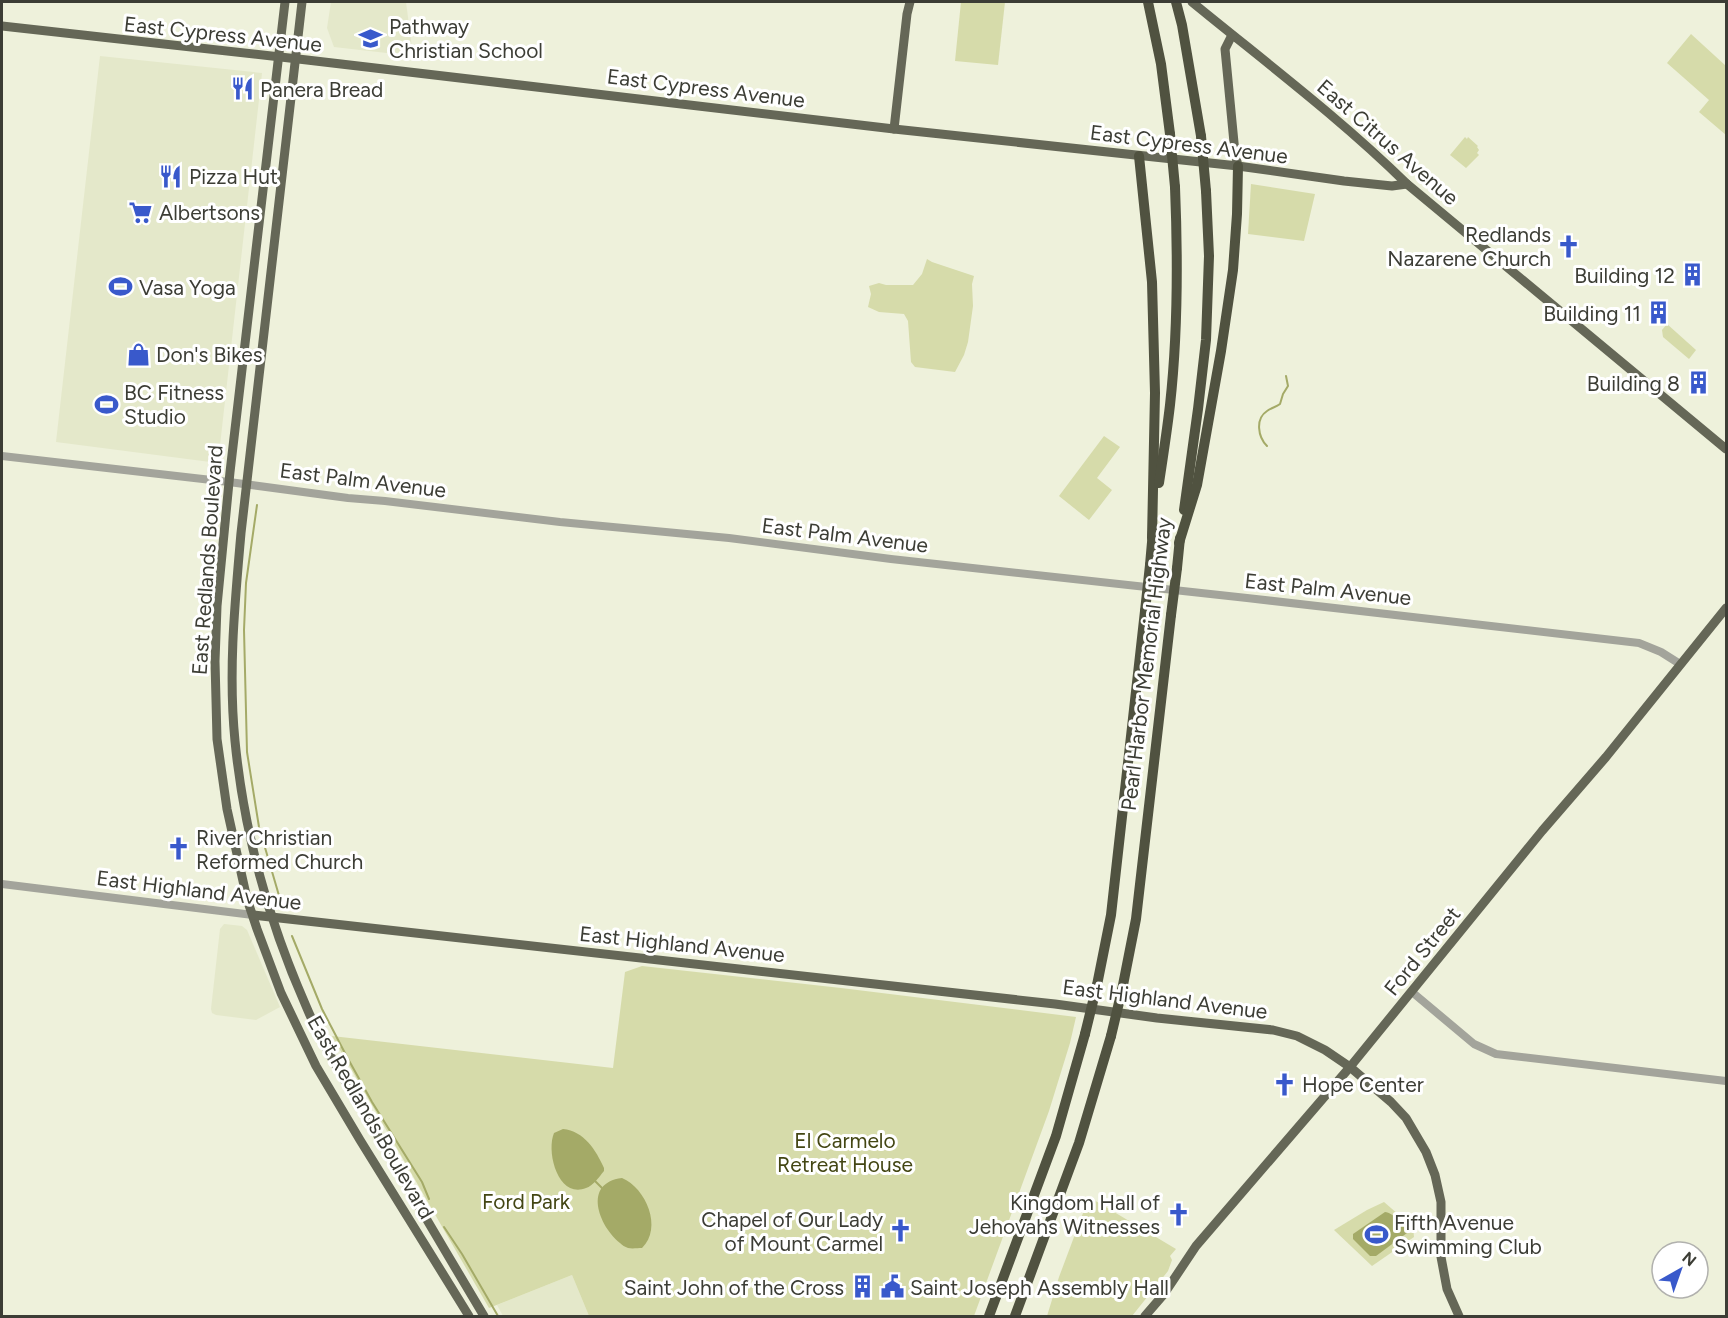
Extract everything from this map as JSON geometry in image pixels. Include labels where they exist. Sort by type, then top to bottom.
[{"type":"highway","name":"Pearl Harbor Memorial Highway","points":[[989,1317],[1056,1136],[1097,985],[1110,915],[1152,538],[1170,403],[1175,331],[1177,243],[1175,187],[1161,64],[1148,2]]},
{"type":"highway","name":"Pearl Harbor Memorial Highway","points":[[1016,1317],[1079,1143],[1111,1036],[1122,990],[1136,919],[1179,543],[1198,410],[1206,340],[1209,256],[1206,191],[1201,136],[1176,2]]},
{"type":"highway","points":[[1139,156],[1152,282],[1155,393],[1152,538]]},
{"type":"highway","points":[[1179,543],[1197,485],[1221,351],[1233,270],[1238,166]]},
{"type":"main road","name":"East Redlands Boulevard","points":[[285,2],[229,482],[216,628],[217,739],[226,809],[248,899],[281,993],[316,1065],[469,1317]]},
{"type":"main road","name":"East Redlands Boulevard","points":[[302,2],[234,616],[232,679],[235,740],[249,834],[271,917],[307,1009],[334,1062],[484,1317]]},
{"type":"main road","points":[[894,129],[910,2]]},
{"type":"main road","name":"East Citrus Avenue","points":[[1192,2],[1726,449]]},
{"type":"main road","name":"East Cypress Avenue","points":[[2,26],[894,129],[1238,166],[1392,186],[1407,184]]},
{"type":"main road","points":[[1233,35],[1225,49],[1238,166]]},
{"type":"main road","name":"Ford Street","points":[[1144,1317],[1164,1294],[1196,1246],[1350,1067],[1726,608]]},
{"type":"main road","name":"East Highland Avenue","points":[[253,915],[1273,1030],[1296,1036],[1325,1050],[1350,1067],[1391,1102],[1406,1118],[1426,1152],[1435,1175],[1441,1202],[1442,1257],[1447,1289],[1459,1317]]},
{"type":"street","name":"East Palm Avenue","points":[[2,456],[348,498],[729,538],[891,559],[1639,643],[1661,652],[1680,664]]},
{"type":"street","name":"East Highland Avenue","points":[[2,884],[253,915]]},
{"type":"street","points":[[1412,992],[1474,1044],[1496,1054],[1726,1081]]},
{"type":"shaded area","name":"Pathway Christian School","points":[[331,2],[406,2],[413,56],[334,47],[327,28]]},
{"type":"shaded area","points":[[100,56],[262,73],[218,463],[56,442]]},
{"type":"shaded area","points":[[224,924],[242,926],[247,930],[280,1007],[256,1020],[212,1013],[220,929]]},
{"type":"shaded area","points":[[563,1129],[583,1137],[593,1148],[604,1168],[604,1171],[589,1187],[576,1190],[568,1187],[557,1172],[553,1162],[552,1141],[554,1133]]},
{"type":"shaded area","points":[[622,1178],[638,1190],[649,1209],[651,1230],[642,1248],[626,1247],[612,1236],[598,1206],[598,1196],[602,1188]]},
{"type":"shaded area","points":[[1385,1212],[1392,1214],[1404,1226],[1407,1233],[1376,1256],[1370,1256],[1353,1239],[1353,1234]]},
{"type":"shaded area","points":[[572,1275],[589,1316],[503,1316],[497,1305]]},
{"type":"green space","points":[[961,2],[1005,2],[998,65],[955,61]]},
{"type":"green space","points":[[1691,34],[1726,66],[1726,135],[1699,112],[1709,100],[1667,63]]},
{"type":"green space","points":[[1465,137],[1478,146],[1479,150],[1477,153],[1479,155],[1466,168],[1450,155]]},
{"type":"green space","points":[[1251,184],[1315,194],[1304,241],[1248,234]]},
{"type":"green space","points":[[927,259],[974,276],[968,342],[955,372],[915,367],[911,362],[908,321],[904,314],[879,312],[868,307],[871,294],[869,286],[879,283],[913,285],[922,274]]},
{"type":"green space","points":[[1667,324],[1696,350],[1689,359],[1663,337],[1662,330]]},
{"type":"green space","points":[[1104,436],[1120,447],[1097,478],[1112,490],[1089,520],[1059,496]]},
{"type":"green space","name":"El Carmelo Retreat House","points":[[642,966],[1076,1017],[1049,1111],[974,1316],[589,1316],[572,1275],[489,1308],[332,1036],[613,1068],[625,972]]},
{"type":"green space","points":[[1089,1197],[1176,1249],[1170,1256],[1172,1260],[1168,1271],[1132,1316],[1047,1316]]},
{"type":"green space","name":"Fifth Avenue Swimming Club","points":[[1384,1202],[1413,1227],[1414,1237],[1372,1266],[1334,1230]]},
{"type":"waterway","points":[[1267,446],[1260,433],[1259,423],[1263,414],[1280,404],[1288,386],[1286,376]]},
{"type":"waterway","points":[[257,505],[246,583],[244,630],[247,752],[259,827],[280,899]]},
{"type":"waterway","points":[[292,936],[322,1009],[347,1057],[422,1182],[429,1199]]},
{"type":"waterway","points":[[595,1181],[602,1188]]},
{"type":"waterway","points":[[444,1227],[498,1316]]},
{"type":"place","name":"Pathway Christian School","points":[[371,38]]},
{"type":"place","name":"Panera Bread","points":[[242,89]]},
{"type":"place","name":"Pizza Hut","points":[[171,176]]},
{"type":"place","name":"Albertsons","points":[[141,212]]},
{"type":"place","name":"Redlands Nazarene Church","points":[[1569,246]]},
{"type":"place","name":"Building 12","points":[[1693,275]]},
{"type":"place","name":"Vasa Yoga","points":[[121,287]]},
{"type":"place","name":"Building 11","points":[[1659,313]]},
{"type":"place","name":"Don's Bikes","points":[[138,354]]},
{"type":"place","name":"Building 8","points":[[1698,383]]},
{"type":"place","name":"BC Fitness Studio","points":[[106,404]]},
{"type":"place","name":"River Christian Reformed Church","points":[[178,849]]},
{"type":"place","name":"Hope Center","points":[[1284,1084]]},
{"type":"place","name":"Kingdom Hall of Jehovahs Witnesses","points":[[1178,1214]]},
{"type":"place","name":"Chapel of Our Lady of Mount Carmel","points":[[901,1231]]},
{"type":"place","name":"Fifth Avenue Swimming Club","points":[[1376,1234]]},
{"type":"place","name":"Saint John of the Cross","points":[[862,1287]]},
{"type":"place","name":"Saint Joseph Assembly Hall","points":[[892,1287]]},
{"type":"park label","name":"Ford Park","points":[[526,1201]]}]
